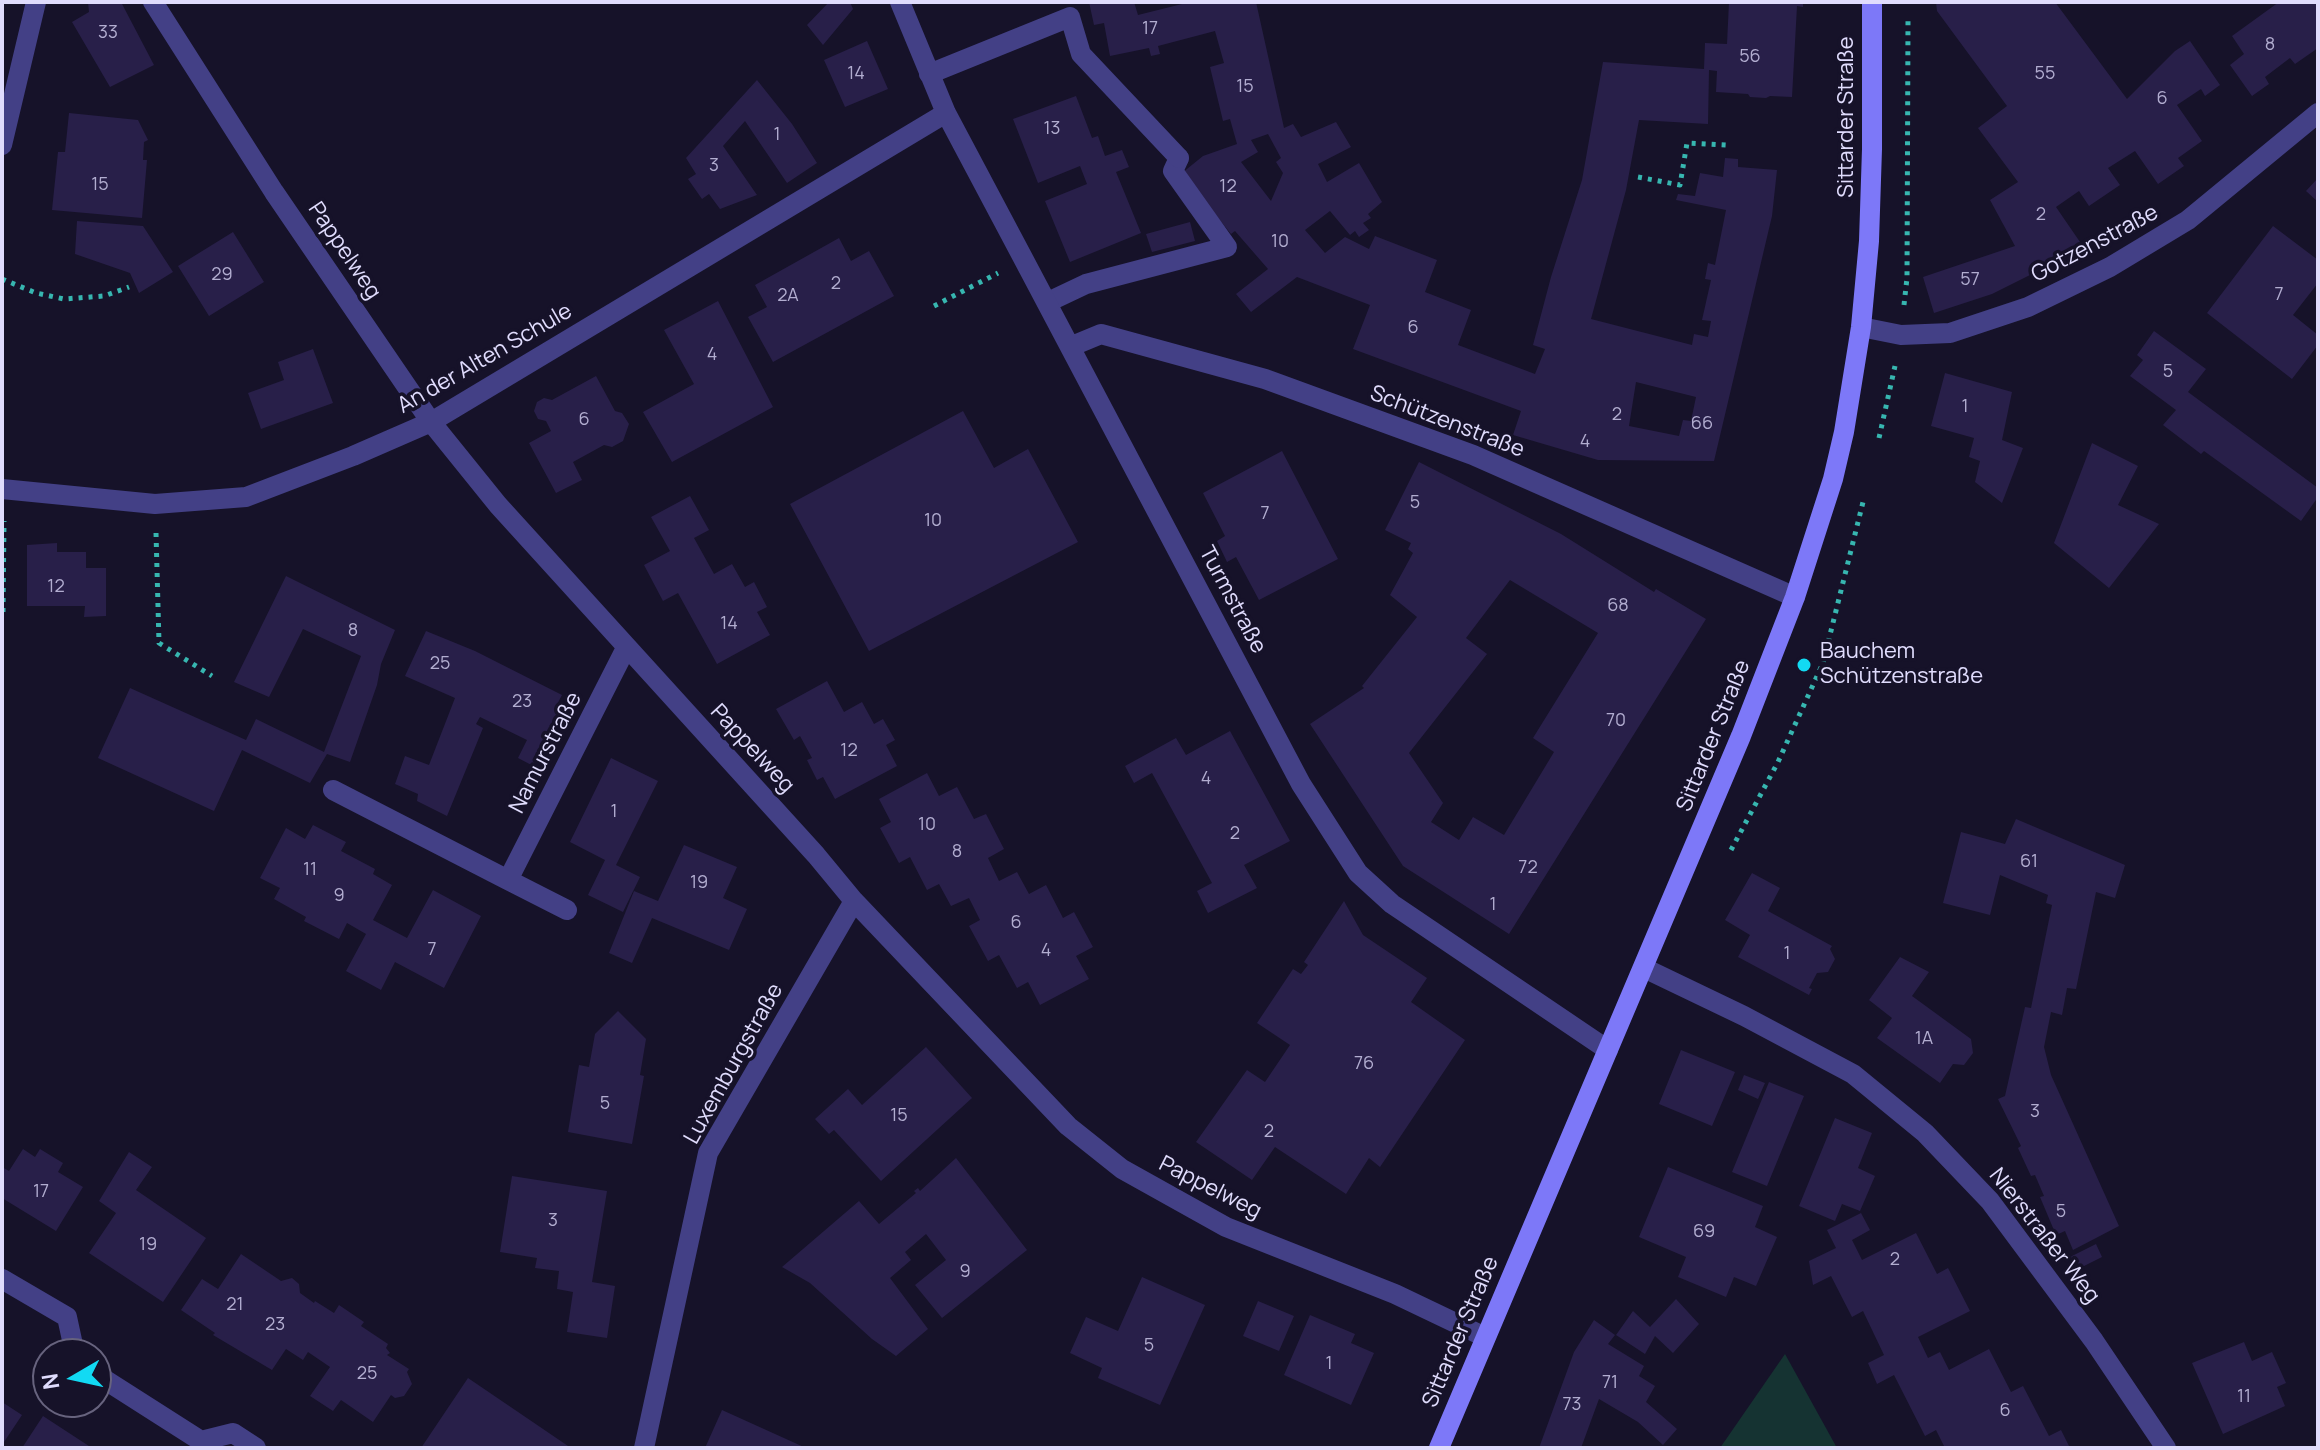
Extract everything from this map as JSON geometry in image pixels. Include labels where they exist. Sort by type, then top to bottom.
[{"type":"main road","name":"Sittarder Straße","points":[[1439,1448],[1741,736],[1795,597],[1833,479],[1861,327],[1869,241],[1872,2]]},
{"type":"street","points":[[2,145],[36,2]]},
{"type":"street","name":"Pappelweg","points":[[153,2],[257,166],[431,422],[498,505],[742,772],[854,901],[1068,1126],[1122,1169],[1226,1227],[1395,1294],[1485,1337]]},
{"type":"street","name":"Turmstraße","points":[[900,2],[946,113],[1072,346],[1301,784],[1358,873],[1392,904],[1608,1050]]},
{"type":"street","points":[[929,74],[1069,10],[1081,54],[1179,158],[1173,171],[1227,247],[1086,284],[1048,302]]},
{"type":"street","name":"An der Alten Schule","points":[[3,489],[155,504],[246,497],[431,422],[946,113]]},
{"type":"street","name":"Gotzenstraße","points":[[1861,327],[1901,335],[1950,333],[2028,307],[2110,267],[2188,220],[2318,113]]},
{"type":"street","name":"Schützenstraße","points":[[1072,346],[1101,334],[1265,379],[1473,455],[1795,597]]},
{"type":"street","name":"Namurstraße","points":[[508,880],[626,648]]},
{"type":"street","points":[[333,790],[567,910]]},
{"type":"street","name":"Luxemburgstraße","points":[[644,1448],[708,1153],[854,901]]},
{"type":"street","name":"Nierstraßer Weg","points":[[1644,968],[1853,1074],[1925,1133],[1990,1201],[2094,1341],[2166,1448]]},
{"type":"street","points":[[2,1279],[67,1317],[72,1338]]},
{"type":"street","points":[[112,1384],[201,1441],[233,1433],[256,1448]]},
{"type":"path","points":[[1638,177],[1680,185],[1687,143],[1726,145]]},
{"type":"path","points":[[934,306],[1024,260]]},
{"type":"path","points":[[2,279],[36,293],[64,299],[104,296],[129,287]]},
{"type":"path","points":[[3,489],[3,612]]},
{"type":"path","points":[[155,504],[159,643],[212,676]]},
{"type":"green space","points":[[1785,1354],[1837,1448],[1720,1448]]},
{"type":"building","points":[[88,2],[121,2],[154,65],[110,87],[72,22],[89,12]]},
{"type":"building","points":[[829,2],[850,2],[853,9],[823,45],[807,25]]},
{"type":"building","points":[[1089,2],[1134,2],[1138,15],[1190,2],[1256,2],[1284,128],[1293,124],[1301,137],[1336,122],[1351,147],[1318,164],[1327,182],[1359,163],[1382,202],[1368,214],[1371,218],[1363,223],[1369,230],[1359,237],[1355,231],[1350,235],[1330,211],[1305,230],[1325,253],[1345,237],[1369,249],[1375,236],[1437,260],[1425,292],[1471,310],[1458,345],[1535,374],[1545,349],[1533,345],[1582,180],[1603,62],[1704,69],[1705,43],[1727,44],[1729,2],[1803,2],[1803,7],[1797,6],[1792,97],[1750,97],[1748,94],[1716,92],[1717,71],[1709,70],[1708,124],[1639,120],[1626,190],[1591,319],[1692,345],[1694,334],[1708,337],[1711,321],[1702,320],[1711,280],[1705,279],[1708,263],[1715,265],[1726,210],[1676,200],[1678,194],[1695,196],[1700,173],[1723,177],[1725,158],[1738,159],[1738,167],[1777,170],[1772,216],[1714,461],[1598,460],[1513,435],[1521,411],[1353,349],[1370,305],[1297,277],[1251,312],[1236,294],[1268,269],[1235,231],[1231,234],[1182,173],[1203,156],[1237,144],[1230,119],[1223,121],[1210,67],[1224,63],[1215,31],[1158,46],[1160,54],[1151,56],[1149,48],[1110,56],[1104,23],[1094,25]],"holes":[[[1268,134],[1281,158],[1276,162],[1283,173],[1271,201],[1241,162],[1258,152],[1251,140]],[[1636,382],[1696,397],[1691,421],[1683,420],[1679,436],[1629,426]]]},
{"type":"building","points":[[1936,2],[2055,2],[2127,99],[2175,51],[2190,41],[2220,85],[2205,96],[2201,89],[2177,105],[2202,141],[2178,158],[2184,166],[2158,184],[2135,151],[2108,168],[2120,185],[2089,206],[2079,191],[2056,207],[2080,242],[2052,264],[1992,294],[1934,313],[1923,277],[2015,246],[1990,200],[2018,182],[1978,128],[2007,106],[1937,11]]},
{"type":"building","points":[[2279,2],[2318,2],[2318,48],[2295,64],[2290,58],[2265,77],[2269,84],[2252,96],[2230,65],[2244,54],[2232,36]]},
{"type":"building","points":[[867,41],[888,89],[845,107],[824,60]]},
{"type":"building","points":[[757,80],[792,124],[817,163],[787,183],[745,121],[723,146],[757,195],[720,209],[709,194],[702,199],[688,179],[696,174],[686,158]]},
{"type":"building","points":[[1076,96],[1092,138],[1098,136],[1105,156],[1122,150],[1129,167],[1116,172],[1141,233],[1070,262],[1045,201],[1087,184],[1080,166],[1038,183],[1013,119]]},
{"type":"building","points":[[69,113],[138,120],[148,140],[144,142],[143,160],[147,160],[142,218],[52,210],[58,152],[65,152]]},
{"type":"building","points":[[2318,178],[2318,202],[2306,191]]},
{"type":"building","points":[[77,221],[143,226],[173,272],[139,293],[130,273],[75,254]]},
{"type":"building","points":[[1190,222],[1195,241],[1152,252],[1146,234]]},
{"type":"building","points":[[2273,226],[2318,260],[2318,283],[2293,315],[2318,335],[2318,345],[2292,379],[2207,313]]},
{"type":"building","points":[[233,232],[264,282],[209,316],[178,266]]},
{"type":"building","points":[[839,238],[851,261],[869,251],[894,296],[773,362],[748,317],[767,307],[755,285]]},
{"type":"building","points":[[718,301],[773,407],[672,462],[643,412],[694,384],[664,330]]},
{"type":"building","points":[[2154,331],[2206,369],[2188,392],[2318,488],[2318,497],[2301,521],[2163,425],[2176,410],[2130,376],[2143,360],[2137,355]]},
{"type":"building","points":[[313,349],[333,403],[261,429],[248,393],[284,380],[278,362]]},
{"type":"building","points":[[1945,373],[2012,392],[2002,440],[2023,448],[2002,503],[1975,482],[1980,461],[1969,457],[1974,438],[1931,426]]},
{"type":"building","points":[[596,376],[615,411],[622,413],[629,424],[623,441],[612,447],[604,445],[573,462],[582,480],[556,493],[529,443],[551,431],[546,421],[538,419],[534,411],[537,402],[544,398],[552,400]]},
{"type":"building","points":[[963,411],[994,468],[1028,449],[1078,542],[869,651],[790,504]]},
{"type":"building","points":[[2092,443],[2138,466],[2118,505],[2159,524],[2109,588],[2054,543]]},
{"type":"building","points":[[1282,451],[1338,559],[1259,600],[1236,557],[1227,562],[1217,541],[1225,536],[1203,493]]},
{"type":"building","points":[[1419,462],[1561,534],[1654,592],[1656,589],[1706,619],[1509,934],[1403,866],[1310,724],[1364,688],[1362,686],[1417,617],[1390,595],[1413,553],[1408,549],[1411,543],[1385,530]],"holes":[[[1510,580],[1598,633],[1533,738],[1554,752],[1504,835],[1473,817],[1459,840],[1431,822],[1443,803],[1409,753],[1487,654],[1466,638]]]},
{"type":"building","points":[[690,496],[709,530],[694,538],[714,574],[732,564],[745,587],[754,582],[767,607],[757,612],[770,635],[717,664],[678,593],[663,601],[644,565],[670,551],[651,517]]},
{"type":"building","points":[[57,543],[57,552],[86,552],[86,568],[106,568],[106,616],[84,617],[85,606],[27,606],[27,545]]},
{"type":"building","points":[[286,576],[395,630],[350,762],[327,754],[310,783],[242,750],[214,811],[98,758],[130,688],[246,740],[256,719],[324,752],[361,656],[303,629],[269,697],[234,682]]},
{"type":"building","points":[[426,631],[475,651],[562,695],[554,710],[567,717],[541,770],[518,758],[527,740],[480,717],[476,724],[483,728],[447,816],[417,801],[418,794],[395,784],[405,756],[429,765],[455,698],[405,676]]},
{"type":"building","points":[[827,681],[844,712],[862,702],[874,724],[883,719],[895,740],[886,745],[897,766],[835,799],[823,777],[817,780],[807,760],[812,758],[800,736],[794,740],[776,709]]},
{"type":"building","points":[[1230,731],[1290,841],[1244,865],[1257,888],[1208,913],[1197,891],[1212,883],[1152,773],[1134,783],[1125,766],[1176,738],[1186,755]]},
{"type":"building","points":[[611,758],[658,781],[616,865],[640,877],[623,912],[588,895],[605,860],[570,842]]},
{"type":"building","points":[[927,773],[939,796],[957,787],[974,819],[986,814],[1004,849],[988,858],[999,881],[1017,872],[1029,894],[1046,885],[1063,918],[1074,912],[1093,947],[1076,956],[1089,979],[1040,1005],[1028,982],[1017,988],[999,955],[988,961],[969,926],[980,920],[969,898],[951,906],[939,884],[927,890],[910,857],[899,863],[880,828],[891,822],[879,799]]},
{"type":"building","points":[[2016,819],[2125,865],[2115,898],[2096,892],[2076,989],[2067,988],[2062,1015],[2051,1012],[2044,1047],[2051,1075],[2119,1226],[2073,1250],[2065,1231],[2056,1235],[2040,1197],[2044,1196],[2035,1175],[2031,1176],[2018,1148],[2021,1146],[1998,1099],[2005,1096],[2025,1007],[2031,1008],[2052,905],[2046,903],[2048,895],[2000,875],[1990,915],[1943,903],[1961,832],[2005,844]]},
{"type":"building","points":[[313,825],[346,842],[341,851],[375,869],[373,874],[392,885],[373,920],[407,938],[433,890],[481,916],[444,988],[395,962],[381,990],[346,971],[366,934],[347,923],[339,939],[304,921],[306,917],[274,899],[280,888],[260,878],[286,828],[305,839]]},
{"type":"building","points":[[684,845],[737,867],[723,898],[747,909],[729,950],[652,918],[632,963],[609,953],[634,891],[658,901]]},
{"type":"building","points":[[1752,873],[1780,888],[1768,911],[1832,946],[1830,949],[1835,959],[1828,972],[1817,973],[1809,995],[1738,957],[1750,935],[1725,920]]},
{"type":"building","points":[[1344,901],[1363,935],[1427,978],[1411,1002],[1465,1040],[1380,1167],[1369,1158],[1346,1194],[1275,1147],[1252,1180],[1196,1142],[1247,1070],[1265,1082],[1290,1045],[1257,1023],[1293,969],[1301,974],[1308,965],[1304,962]]},
{"type":"building","points":[[1900,957],[1929,972],[1912,996],[1971,1039],[1973,1053],[1964,1065],[1953,1064],[1940,1083],[1877,1038],[1892,1018],[1869,1000]]},
{"type":"building","points":[[618,1011],[646,1039],[640,1075],[644,1076],[632,1144],[568,1132],[579,1065],[589,1067],[595,1034]]},
{"type":"building","points":[[926,1047],[972,1098],[881,1181],[834,1130],[829,1134],[815,1119],[848,1089],[862,1105]]},
{"type":"building","points":[[1681,1050],[1735,1072],[1712,1126],[1659,1104]]},
{"type":"building","points":[[1744,1075],[1765,1083],[1758,1099],[1738,1090]]},
{"type":"building","points":[[1769,1082],[1804,1096],[1767,1186],[1732,1172]]},
{"type":"building","points":[[1835,1118],[1872,1133],[1858,1168],[1875,1176],[1860,1211],[1842,1204],[1835,1221],[1799,1206]]},
{"type":"building","points":[[23,1149],[35,1157],[40,1149],[63,1163],[58,1172],[83,1187],[56,1231],[2,1198],[2,1167],[9,1171]]},
{"type":"building","points":[[129,1152],[152,1167],[136,1190],[206,1238],[163,1302],[89,1253],[116,1213],[99,1201]]},
{"type":"building","points":[[956,1158],[1027,1250],[942,1318],[915,1285],[946,1260],[926,1234],[905,1252],[911,1260],[890,1278],[928,1329],[896,1356],[872,1339],[810,1283],[782,1267],[859,1201],[879,1224]]},
{"type":"building","points":[[1668,1167],[1763,1206],[1755,1227],[1777,1237],[1756,1286],[1734,1277],[1726,1297],[1678,1277],[1686,1257],[1639,1237]]},
{"type":"building","points":[[512,1176],[607,1191],[592,1282],[615,1286],[607,1338],[567,1332],[573,1292],[557,1289],[559,1271],[535,1268],[537,1258],[500,1252]]},
{"type":"building","points":[[1861,1213],[1870,1230],[1852,1240],[1862,1260],[1916,1233],[1937,1274],[1948,1268],[1970,1311],[1918,1337],[1928,1358],[1940,1352],[1949,1370],[1989,1349],[2011,1392],[2023,1386],[2049,1436],[2061,1430],[2070,1448],[1945,1448],[1936,1430],[1925,1436],[1894,1375],[1877,1384],[1868,1363],[1884,1355],[1863,1311],[1852,1317],[1831,1276],[1813,1285],[1809,1261],[1836,1248],[1827,1230]]},
{"type":"building","points":[[2096,1244],[2102,1257],[2076,1270],[2070,1257]]},
{"type":"building","points":[[241,1254],[281,1281],[292,1278],[299,1284],[300,1293],[314,1303],[334,1313],[339,1305],[364,1322],[361,1326],[388,1344],[386,1348],[390,1353],[387,1355],[409,1369],[407,1372],[412,1384],[404,1396],[395,1398],[391,1395],[373,1422],[341,1400],[333,1411],[310,1396],[330,1367],[308,1352],[303,1360],[286,1349],[272,1370],[213,1335],[215,1333],[181,1310],[202,1279],[218,1289]]},
{"type":"building","points":[[1142,1277],[1205,1305],[1160,1405],[1098,1378],[1102,1368],[1070,1353],[1086,1317],[1118,1331]]},
{"type":"building","points":[[1676,1299],[1699,1324],[1673,1353],[1655,1336],[1645,1354],[1616,1335],[1633,1311],[1650,1327]]},
{"type":"building","points":[[1258,1301],[1294,1316],[1279,1351],[1243,1336]]},
{"type":"building","points":[[1310,1315],[1355,1334],[1351,1343],[1374,1353],[1351,1405],[1284,1375]]},
{"type":"building","points":[[1594,1320],[1615,1335],[1608,1344],[1644,1366],[1639,1376],[1655,1386],[1646,1402],[1677,1429],[1663,1445],[1638,1422],[1599,1399],[1581,1448],[1539,1448],[1574,1352]]},
{"type":"building","points":[[2244,1342],[2252,1361],[2272,1352],[2286,1383],[2277,1387],[2285,1406],[2223,1434],[2192,1363]]},
{"type":"building","points":[[468,1378],[521,1414],[571,1448],[421,1448]]},
{"type":"building","points":[[2,1402],[22,1415],[2,1445]]},
{"type":"building","points":[[722,1410],[806,1448],[705,1448]]},
{"type":"building","points":[[42,1418],[46,1418],[92,1448],[22,1448]]},
{"type":"place","name":"Bauchem Schützenstraße","points":[[1804,665]]}]
